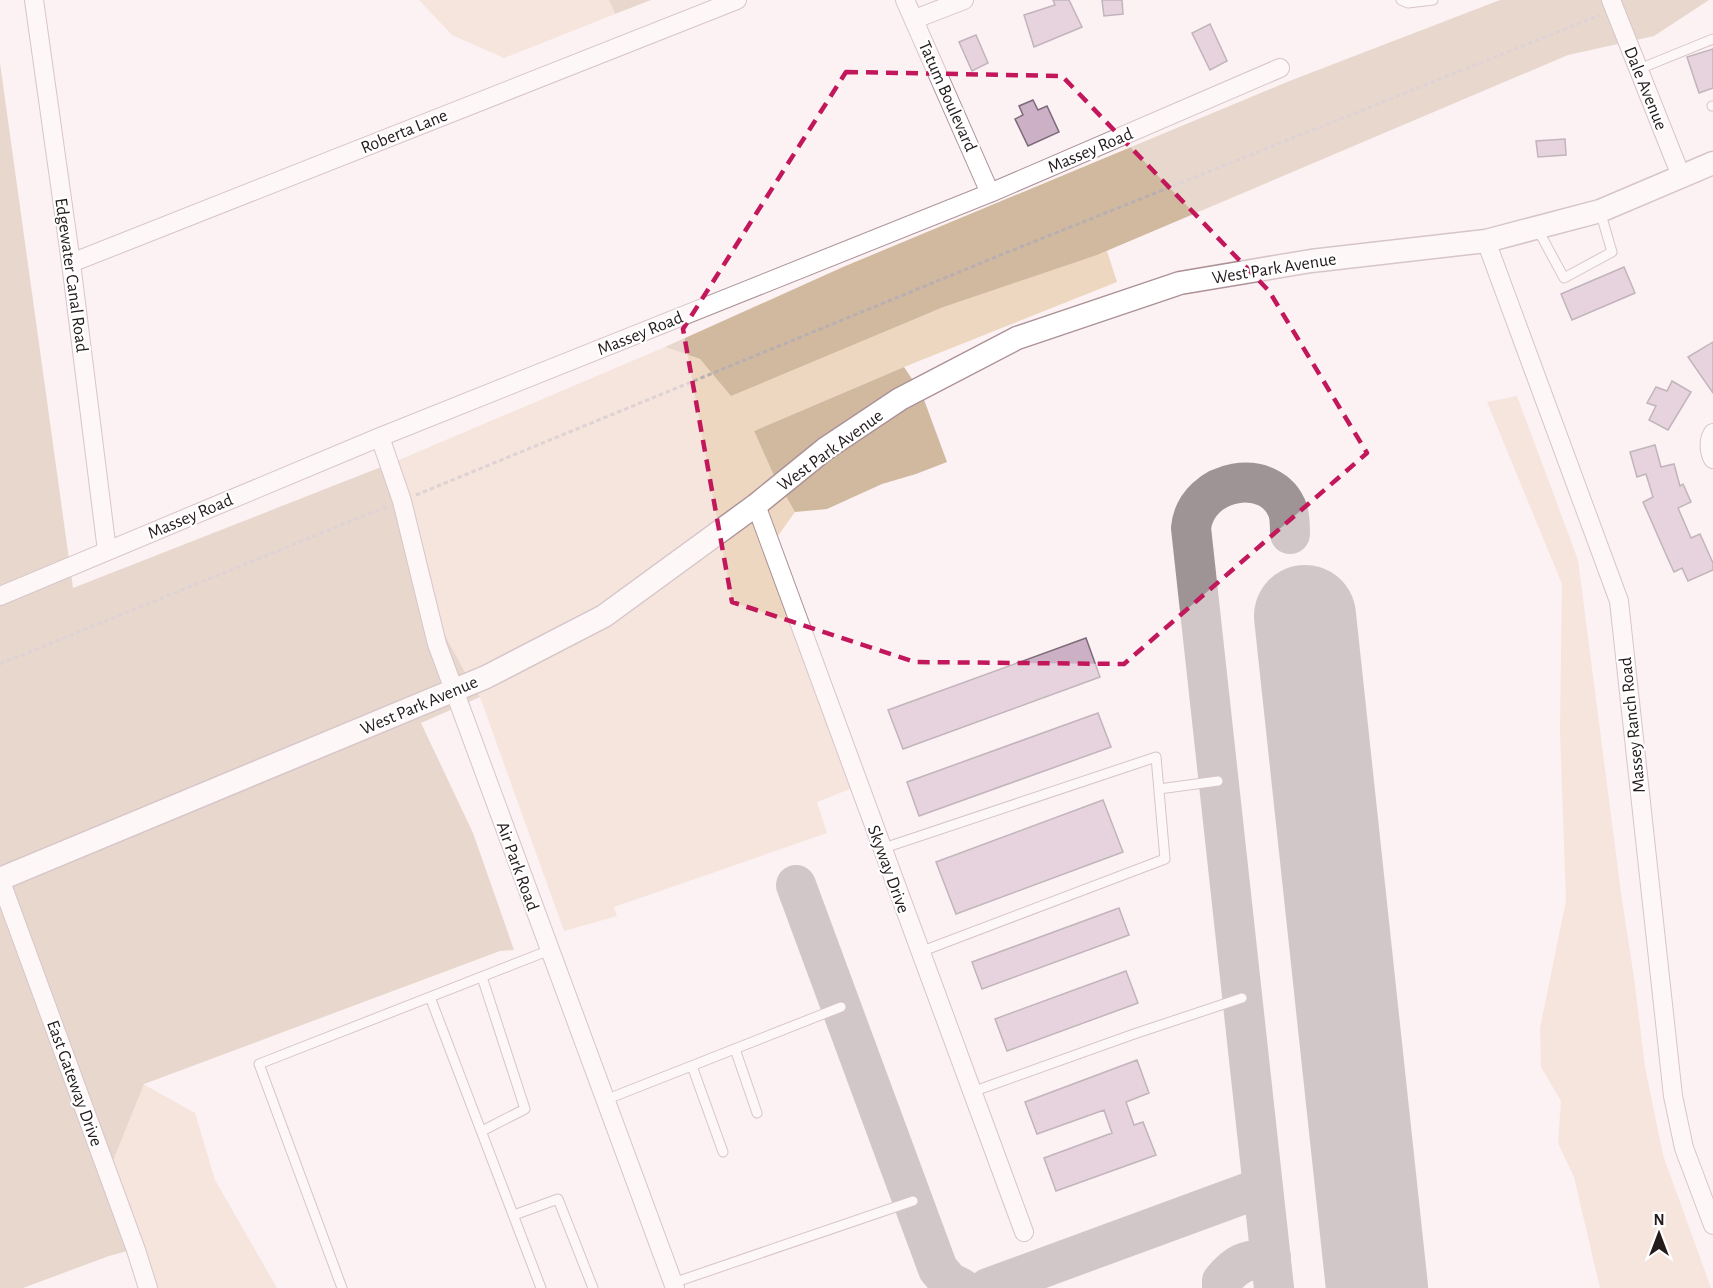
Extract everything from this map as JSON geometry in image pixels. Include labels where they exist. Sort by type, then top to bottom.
[{"type":"street","name":"Edgewater Canal Road","points":[[34,0],[107,551]]},
{"type":"street","name":"Roberta Lane","points":[[70,263],[737,0]]},
{"type":"street","name":"Tatum Boulevard","points":[[905,0],[990,193]]},
{"type":"street","points":[[915,19],[963,0]]},
{"type":"street","name":"Dale Avenue","points":[[1613,5],[1681,176]]},
{"type":"street","name":"Massey Road","points":[[0,596],[380,437],[990,193],[1280,68]]},
{"type":"street","name":"West Park Avenue","points":[[0,879],[486,677],[604,616],[756,505],[825,449],[900,399],[1017,338],[1180,284],[1311,261],[1486,241],[1600,211],[1713,163]]},
{"type":"street","name":"Massey Ranch Road","points":[[1486,241],[1618,601],[1673,1096],[1684,1148],[1713,1225]]},
{"type":"street","points":[[1713,433],[1710,437],[1710,454],[1713,459]]},
{"type":"street","name":"Air Park Road","points":[[380,437],[402,501],[437,644],[453,691],[674,1285]]},
{"type":"street","name":"Skyway Drive","points":[[756,505],[1024,1232]]},
{"type":"street","name":"East Gateway Drive","points":[[0,879],[148,1288]]},
{"type":"lane","points":[[1401,0],[1408,3],[1433,0]]},
{"type":"lane","points":[[1640,69],[1713,39]]},
{"type":"lane","points":[[1537,228],[1564,278],[1612,252],[1600,211]]},
{"type":"lane","points":[[881,849],[1156,757],[1165,859],[920,952]]},
{"type":"lane","points":[[1159,789],[1218,781]]},
{"type":"lane","points":[[342,1288],[259,1064],[550,950]]},
{"type":"lane","points":[[482,977],[525,1108],[482,1131]]},
{"type":"lane","points":[[430,997],[541,1288]]},
{"type":"lane","points":[[972,1092],[1242,998]]},
{"type":"lane","points":[[605,1100],[841,1007]]},
{"type":"lane","points":[[735,1049],[757,1113]]},
{"type":"lane","points":[[692,1066],[723,1152]]},
{"type":"lane","points":[[514,1215],[558,1199],[593,1288]]},
{"type":"lane","points":[[674,1285],[913,1201]]},
{"type":"path","points":[[0,664],[1613,5]]},
{"type":"highlighted area","points":[[846,72],[1062,76],[1269,291],[1367,453],[1124,664],[915,662],[732,602],[683,329]]},
{"type":"shaded area","points":[[419,0],[609,0],[615,14],[504,58],[452,35]]},
{"type":"shaded area","points":[[609,0],[651,0],[615,14]]},
{"type":"shaded area","points":[[1500,0],[1709,0],[1654,36],[1568,55],[1097,255],[941,308],[731,396],[700,359],[665,347],[843,267],[1292,80]]},
{"type":"shaded area","points":[[0,63],[73,588],[399,460],[438,622],[467,676],[0,870]]},
{"type":"shaded area","points":[[1107,251],[1117,282],[904,367],[754,431],[775,478],[601,609],[467,676],[438,622],[399,460],[665,347],[700,359],[728,391],[941,308]]},
{"type":"shaded area","points":[[904,367],[914,382],[775,478],[754,431]]},
{"type":"shaded area","points":[[1517,396],[1578,560],[1645,1067],[1663,1155],[1711,1288],[1600,1288],[1574,1177],[1558,1143],[1561,1101],[1541,1067],[1540,1028],[1566,901],[1560,731],[1562,584],[1487,402]]},
{"type":"shaded area","points":[[923,397],[947,462],[882,484],[827,509],[795,512],[784,493],[829,457]]},
{"type":"shaded area","points":[[784,493],[795,512],[765,554],[855,787],[817,802],[827,833],[614,907],[617,916],[564,931],[476,691]]},
{"type":"shaded area","points":[[476,691],[480,697],[421,723],[473,833],[514,950],[500,951],[144,1084],[112,1163],[142,1247],[109,1256],[23,1288],[0,1288],[0,889]]},
{"type":"shaded area","points":[[143,1084],[195,1113],[215,1180],[277,1288],[156,1288],[112,1162]]},
{"type":"building","points":[[1053,0],[1069,0],[1082,27],[1034,47],[1024,15],[1055,5]]},
{"type":"building","points":[[1102,0],[1122,0],[1123,14],[1104,16]]},
{"type":"building","points":[[1210,24],[1227,61],[1210,70],[1192,33]]},
{"type":"building","points":[[976,35],[988,63],[972,71],[959,42]]},
{"type":"building","points":[[1713,49],[1713,88],[1699,93],[1687,57]]},
{"type":"building","points":[[1033,100],[1038,110],[1047,106],[1059,132],[1028,146],[1015,119],[1023,115],[1019,106]]},
{"type":"building","points":[[1565,139],[1566,155],[1538,157],[1536,141]]},
{"type":"building","points":[[1624,267],[1635,293],[1572,320],[1561,294]]},
{"type":"building","points":[[1713,342],[1713,393],[1688,357]]},
{"type":"building","points":[[1672,381],[1691,392],[1668,430],[1649,420],[1656,406],[1647,403],[1656,387],[1667,391]]},
{"type":"building","points":[[1655,445],[1661,467],[1674,464],[1680,486],[1683,484],[1691,502],[1678,508],[1691,538],[1700,534],[1713,563],[1713,570],[1688,581],[1682,568],[1674,572],[1668,559],[1643,502],[1653,497],[1646,474],[1637,477],[1630,452]]},
{"type":"building","points":[[1086,638],[1100,677],[903,749],[888,710]]},
{"type":"building","points":[[1098,713],[1111,747],[919,816],[907,782]]},
{"type":"building","points":[[1103,800],[1123,852],[956,914],[936,862]]},
{"type":"building","points":[[1119,908],[1129,935],[982,989],[972,962]]},
{"type":"building","points":[[1126,971],[1138,1003],[1007,1051],[995,1019]]},
{"type":"building","points":[[1137,1060],[1149,1093],[1126,1102],[1134,1125],[1143,1122],[1156,1155],[1056,1191],[1044,1158],[1112,1133],[1104,1110],[1037,1134],[1025,1102]]},
{"type":"taxiway","points":[[1274,1288],[1191,528],[1196,511],[1206,498],[1220,489],[1235,484],[1252,483],[1267,487],[1279,496],[1288,511],[1290,534]]},
{"type":"taxiway","points":[[796,885],[938,1269],[949,1282],[961,1288]]},
{"type":"taxiway","points":[[988,1288],[1263,1187]]},
{"type":"taxiway","points":[[1222,1288],[1222,1281],[1233,1269],[1249,1261],[1271,1257]]},
{"type":"runway","points":[[1305,616],[1377,1288]]}]
